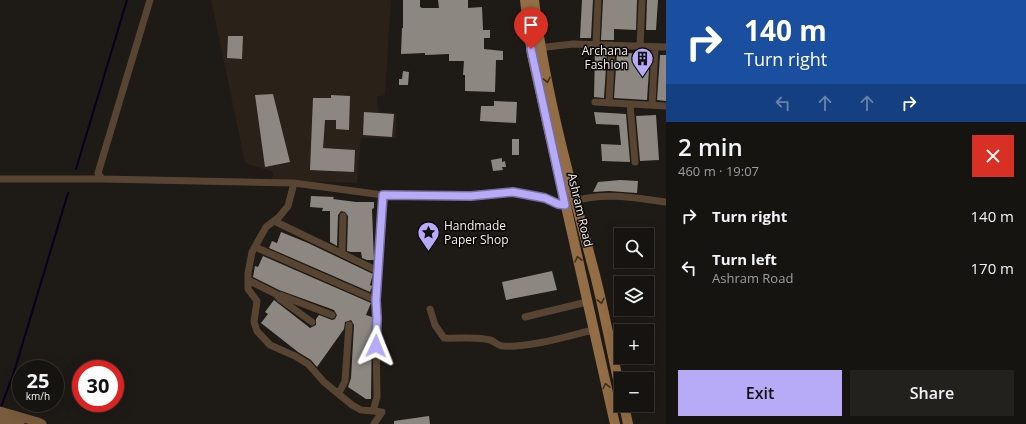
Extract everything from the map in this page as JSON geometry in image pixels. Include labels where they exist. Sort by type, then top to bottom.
[{"type":"main road","name":"Ashram Road","points":[[524,0],[570,203],[587,302],[615,424]]},
{"type":"main road","name":"Ashram Road","points":[[534,0],[536,48]]},
{"type":"main road","name":"Ashram Road","points":[[570,203],[595,277],[616,372]]},
{"type":"main road","points":[[625,412],[628,424]]},
{"type":"street","points":[[102,179],[98,173],[150,0]]},
{"type":"street","points":[[596,45],[598,0]]},
{"type":"street","points":[[640,46],[642,0]]},
{"type":"street","points":[[536,48],[573,44],[666,47]]},
{"type":"street","points":[[609,103],[612,45]]},
{"type":"street","points":[[652,105],[655,47]]},
{"type":"street","points":[[595,102],[666,106]]},
{"type":"street","points":[[630,104],[635,162]]},
{"type":"street","points":[[0,179],[102,179],[294,183],[383,195],[471,196],[513,192],[545,198],[558,204],[570,203],[589,196],[601,195],[666,202]]},
{"type":"street","points":[[294,183],[288,206],[266,227],[252,252],[248,273],[248,289],[257,301],[254,322],[257,331],[270,345],[295,356],[308,364],[324,382],[352,405],[361,410],[382,412],[374,424]]},
{"type":"street","points":[[373,410],[377,397],[376,300],[383,195]]},
{"type":"street","points":[[342,253],[343,216]]},
{"type":"street","points":[[274,221],[378,271]]},
{"type":"street","points":[[255,247],[376,300]]},
{"type":"street","points":[[248,280],[276,294],[332,315]]},
{"type":"street","points":[[276,294],[280,299],[312,322]]},
{"type":"street","points":[[525,317],[587,302]]},
{"type":"street","points":[[430,309],[435,325],[444,338],[491,340],[502,346],[542,342],[594,330]]},
{"type":"street","points":[[339,393],[345,381],[349,326]]},
{"type":"street","points":[[0,411],[42,424]]},
{"type":"street","points":[[0,420],[20,424]]},
{"type":"shaded area","points":[[211,0],[391,0],[385,95],[377,97],[379,112],[396,113],[396,138],[361,138],[357,183],[272,180],[273,172],[245,163]]},
{"type":"building","points":[[403,0],[420,0],[420,7],[422,8],[439,8],[438,0],[468,0],[468,8],[482,7],[483,30],[490,30],[490,38],[484,38],[484,49],[503,51],[503,60],[496,60],[495,92],[465,91],[465,75],[463,75],[464,61],[449,61],[449,54],[401,54]]},
{"type":"building","points":[[582,0],[593,0],[591,38],[580,38]]},
{"type":"building","points":[[603,0],[637,0],[636,30],[614,29],[614,40],[601,40]]},
{"type":"building","points":[[647,0],[658,0],[656,30],[646,30]]},
{"type":"building","points":[[228,36],[243,36],[242,59],[227,58]]},
{"type":"building","points":[[595,51],[607,52],[604,98],[594,97]]},
{"type":"building","points":[[617,52],[650,55],[647,100],[614,98]]},
{"type":"building","points":[[660,55],[666,55],[666,101],[657,100]]},
{"type":"building","points":[[403,71],[409,72],[408,85],[399,85],[399,79],[402,79]]},
{"type":"building","points":[[273,94],[290,162],[265,167],[255,95]]},
{"type":"building","points":[[331,95],[350,96],[349,130],[336,129],[336,120],[325,120],[323,148],[355,150],[354,172],[310,170],[313,98],[331,98]]},
{"type":"building","points":[[494,101],[517,102],[516,123],[480,121],[481,106],[494,106]]},
{"type":"building","points":[[364,112],[394,114],[392,137],[363,135]]},
{"type":"building","points":[[594,112],[626,114],[630,162],[602,161],[601,144],[621,145],[619,125],[596,124]]},
{"type":"building","points":[[656,115],[659,160],[640,161],[636,116]]},
{"type":"building","points":[[512,139],[519,139],[519,155],[512,155]]},
{"type":"building","points":[[502,158],[502,162],[505,161],[506,167],[502,167],[503,170],[493,171],[491,160]]},
{"type":"building","points":[[620,180],[638,181],[637,193],[609,191],[593,192],[598,182]]},
{"type":"building","points":[[311,196],[334,197],[333,199],[356,202],[374,202],[374,208],[372,209],[374,260],[362,258],[361,252],[347,251],[348,216],[345,212],[341,211],[338,215],[337,246],[330,242],[330,211],[322,211],[323,208],[310,207]]},
{"type":"building","points":[[281,232],[308,243],[373,274],[370,292],[269,248],[272,241],[277,243]]},
{"type":"building","points":[[263,256],[371,303],[366,315],[372,317],[371,399],[366,399],[348,387],[351,378],[354,325],[351,320],[345,322],[344,329],[317,367],[311,360],[298,352],[261,323],[268,314],[265,312],[274,300],[310,328],[316,325],[316,319],[319,315],[332,320],[335,319],[337,315],[334,310],[279,290],[253,277],[255,266],[258,267]]},
{"type":"building","points":[[552,271],[557,290],[506,300],[502,282]]},
{"type":"building","points":[[429,416],[430,424],[394,424],[394,421]]},
{"type":"waterway","points":[[76,169],[127,0]]},
{"type":"waterway","points":[[1,407],[14,372],[68,193]]},
{"type":"place","name":"Archana Fashion","points":[[643,78]]},
{"type":"place","name":"Handmade Paper Shop","points":[[428,252]]},
{"type":"route","points":[[376,346],[376,300],[383,195],[471,196],[513,192],[545,198],[558,204],[565,205],[531,49]]}]
